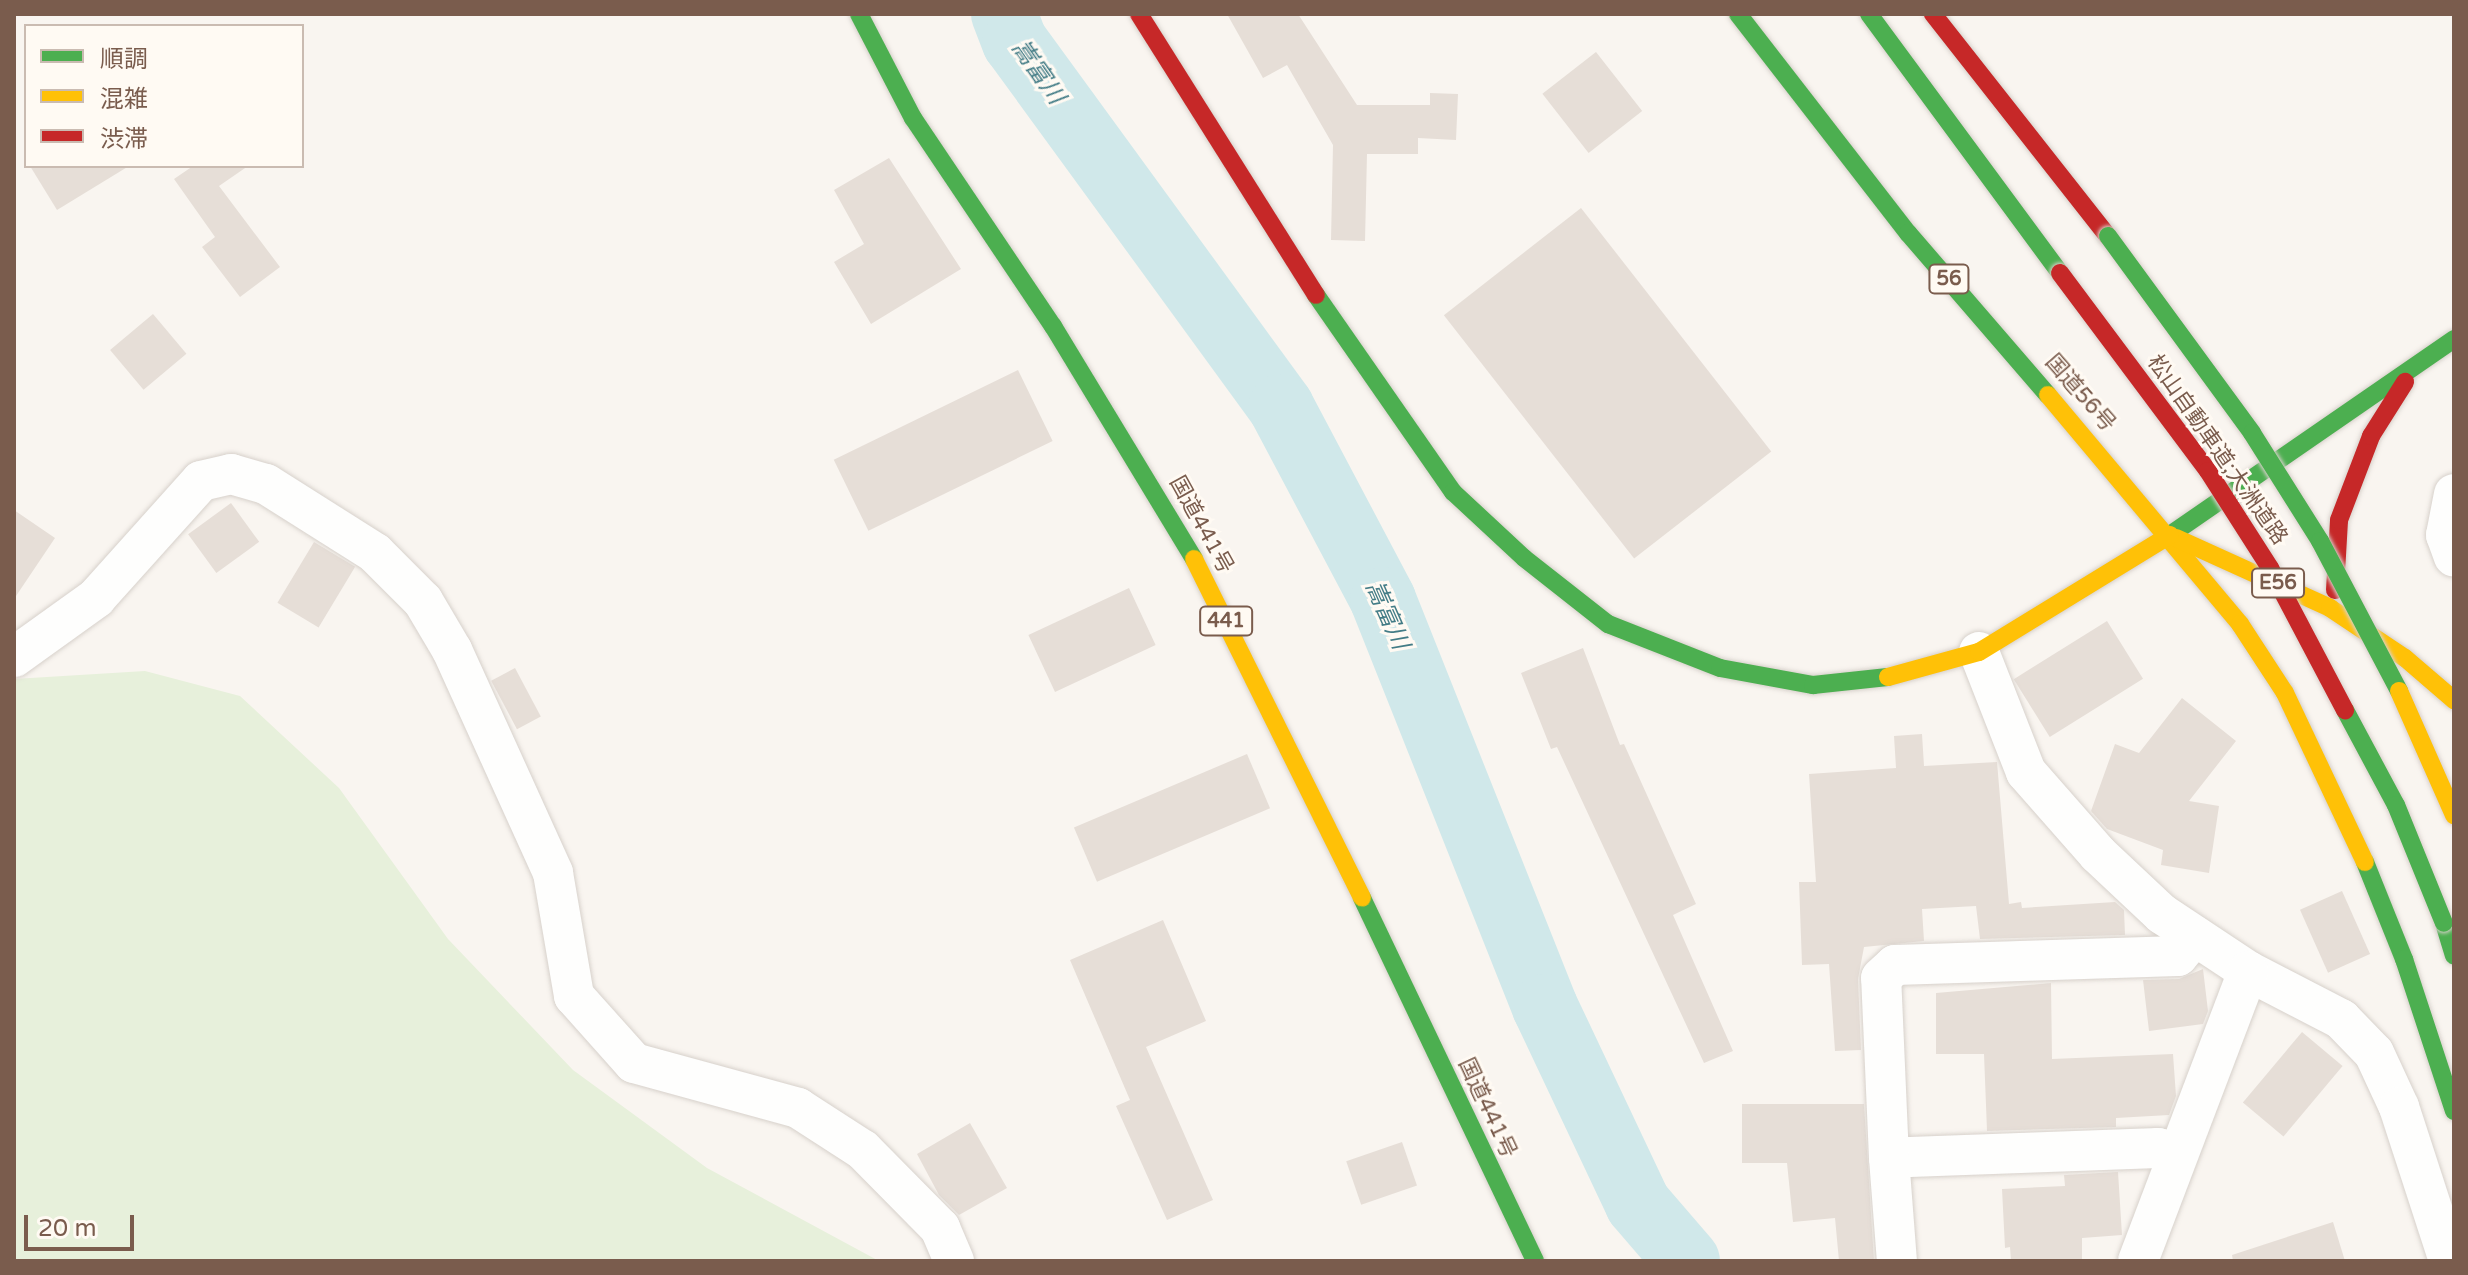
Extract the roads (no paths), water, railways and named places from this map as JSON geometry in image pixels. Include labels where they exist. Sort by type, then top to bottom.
[{"type":"main road","name":"国道441号","points":[[859,14],[913,118],[1053,326],[1177,526],[1283,733],[1535,1261]]},
{"type":"main road","points":[[1139,14],[1343,337],[1453,492],[1524,558],[1608,624],[1720,668],[1813,685],[1890,677],[1979,652],[2170,535],[2454,339]]},
{"type":"main road","name":"国道56号","points":[[1738,14],[1908,233],[2170,535],[2240,624],[2285,693],[2364,860],[2404,959],[2454,1111]]},
{"type":"main road","name":"松山自動車道;大洲道路","points":[[1869,14],[2208,471],[2270,568],[2396,805],[2444,923],[2454,956]]},
{"type":"main road","name":"松山自動車道;大洲道路","points":[[1933,14],[2108,236],[2252,433],[2320,541],[2389,669],[2454,815]]},
{"type":"main road","points":[[2345,618],[2334,588],[2339,520],[2371,436],[2414,367]]},
{"type":"main road","points":[[2170,535],[2345,618],[2454,700]]},
{"type":"street","points":[[14,657],[96,598],[201,481],[231,474],[266,484],[375,553],[423,601],[452,650],[553,873],[574,996],[634,1063],[798,1108],[863,1150],[940,1228],[954,1261]]},
{"type":"street","points":[[2454,494],[2446,535],[2454,557]]},
{"type":"street","points":[[1979,652],[2026,772],[2098,854],[2162,914],[2248,971],[2341,1019],[2374,1053],[2399,1107],[2449,1261]]},
{"type":"street","points":[[1897,1261],[1881,978],[1895,965],[2178,956],[2195,936]]},
{"type":"street","points":[[2138,1261],[2248,971]]},
{"type":"street","points":[[1889,1158],[2158,1148],[2178,1153]]},
{"type":"waterway","name":"嵩富川","points":[[1004,14],[1015,42],[1281,407],[1383,600],[1545,1007],[1638,1204],[1687,1261]]}]
